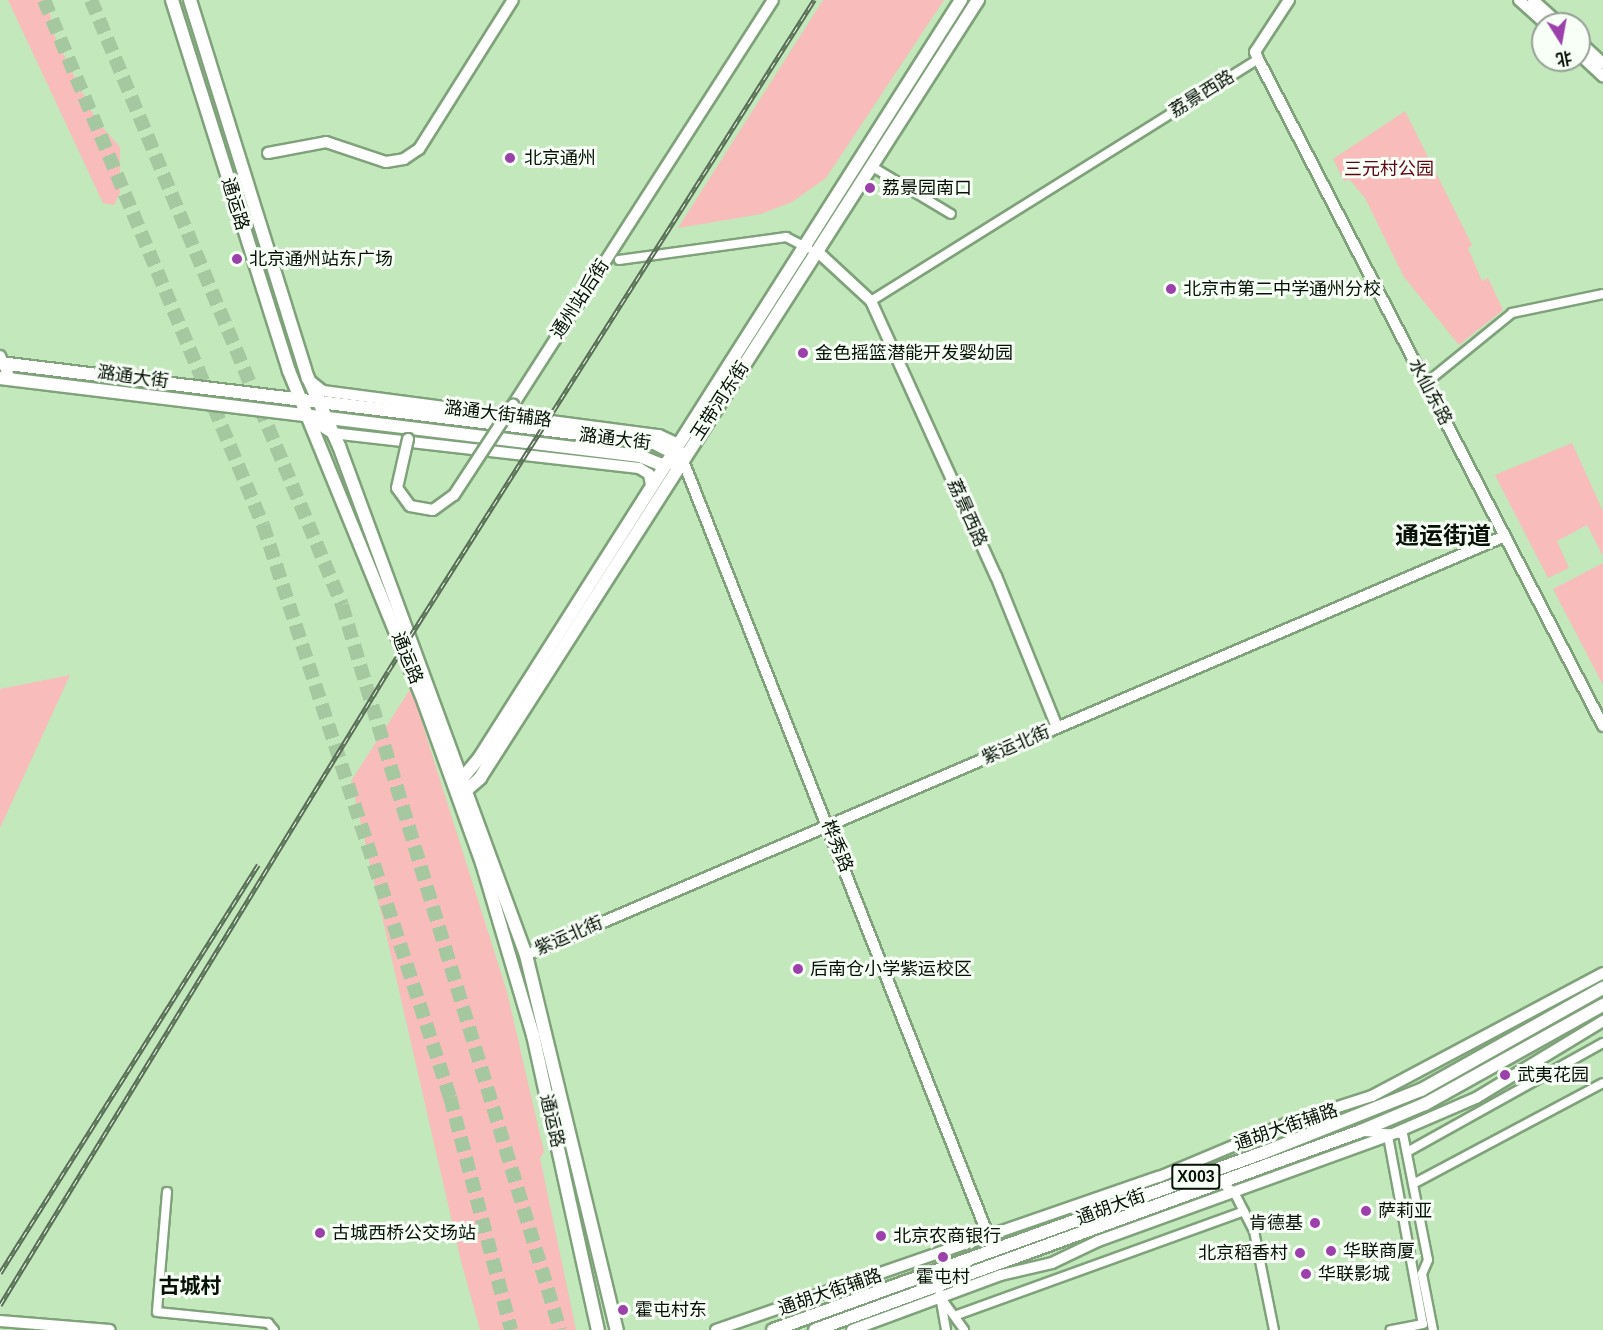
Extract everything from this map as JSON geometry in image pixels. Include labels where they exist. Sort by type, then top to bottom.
[{"type":"main road","name":"通运路","points":[[172,0],[302,402],[455,792],[532,1035],[598,1330]]},
{"type":"main road","name":"通运路","points":[[190,0],[308,378],[327,420],[466,784],[526,955],[617,1330]]},
{"type":"main road","name":"玉带河东街","points":[[466,784],[662,465],[806,246],[961,0]]},
{"type":"main road","name":"玉带河东街","points":[[455,792],[466,784],[683,458],[818,252],[978,0]]},
{"type":"main road","name":"潞通大街","points":[[1,361],[302,402],[319,402],[674,446],[683,458],[662,465],[640,456],[308,418],[5,378]]},
{"type":"main road","name":"通胡大街","points":[[773,1330],[1265,1152],[1420,1090],[1603,988]]},
{"type":"main road","name":"通胡大街","points":[[815,1330],[1361,1131],[1409,1111],[1603,1005]]},
{"type":"street","points":[[268,153],[326,142],[386,162],[404,159],[419,149],[513,0]]},
{"type":"street","name":"通州站后街","points":[[408,439],[397,488],[410,506],[433,510],[454,495],[773,0]]},
{"type":"street","points":[[1258,59],[1256,52],[1289,0]]},
{"type":"street","points":[[1519,0],[1532,12]]},
{"type":"street","points":[[1533,0],[1546,12]]},
{"type":"street","points":[[1591,52],[1603,63]]},
{"type":"street","name":"荔景西路","points":[[871,301],[1258,59]]},
{"type":"street","name":"水仙东路","points":[[1258,59],[1603,726]]},
{"type":"street","points":[[1591,65],[1603,76]]},
{"type":"street","points":[[871,166],[951,214]]},
{"type":"street","points":[[619,260],[786,237],[818,252]]},
{"type":"street","name":"荔景西路","points":[[818,252],[871,301],[996,576],[1057,728]]},
{"type":"street","points":[[1426,383],[1512,313],[1603,294]]},
{"type":"street","points":[[1,361],[5,378]]},
{"type":"street","name":"潞通大街辅路","points":[[308,378],[323,391],[649,433],[674,446]]},
{"type":"street","name":"潞通大街辅路","points":[[308,418],[332,433],[408,439],[639,468],[649,474],[651,485]]},
{"type":"street","name":"桦秀路","points":[[683,458],[829,825],[988,1235]]},
{"type":"street","name":"紫运北街","points":[[526,955],[1505,536]]},
{"type":"street","name":"通胡大街辅路","points":[[716,1330],[988,1235],[1372,1096],[1603,973]]},
{"type":"street","points":[[852,1330],[941,1298],[1052,1263],[1234,1192],[1405,1131],[1487,1092],[1603,1021]]},
{"type":"street","points":[[1407,1152],[1603,1043]]},
{"type":"street","points":[[1413,1184],[1603,1083]]},
{"type":"street","points":[[1409,1111],[1405,1131],[1407,1152],[1428,1260],[1422,1274],[1433,1330]]},
{"type":"street","points":[[1361,1131],[1388,1136]]},
{"type":"street","points":[[1388,1136],[1424,1324],[1391,1330]]},
{"type":"street","points":[[1220,1182],[1234,1192],[1254,1231],[1274,1330]]},
{"type":"street","points":[[168,1192],[157,1311],[268,1323],[274,1330]]},
{"type":"street","points":[[957,1315],[1244,1211]]},
{"type":"street","points":[[938,1284],[946,1330]]},
{"type":"street","points":[[941,1298],[957,1315],[964,1330]]},
{"type":"street","points":[[0,1321],[110,1330]]},
{"type":"green space","points":[[8,0],[47,0],[55,37],[96,120],[120,147],[120,193],[114,205],[103,203]]},
{"type":"green space","points":[[823,0],[944,0],[826,178],[792,202],[761,214],[678,228]]},
{"type":"green space","name":"三元村公园","points":[[1405,111],[1472,245],[1468,248],[1482,281],[1488,278],[1503,310],[1459,345],[1404,277],[1365,198],[1349,179],[1344,181],[1333,159]]},
{"type":"green space","points":[[1572,443],[1603,511],[1603,556],[1587,525],[1557,541],[1569,568],[1548,578],[1495,475]]},
{"type":"green space","points":[[1603,563],[1603,685],[1553,589]]},
{"type":"green space","points":[[70,675],[0,828],[0,689]]},
{"type":"green space","points":[[411,688],[507,992],[544,1152],[540,1158],[576,1330],[480,1330],[461,1261],[351,781]]},
{"type":"tunnel","points":[[44,0],[263,525],[450,1097],[511,1330]]},
{"type":"tunnel","points":[[91,0],[342,605],[560,1330]]},
{"type":"railway","points":[[0,1305],[388,671],[814,0]]},
{"type":"railway","points":[[0,1273],[258,865]]},
{"type":"place","name":"北京通州","points":[[510,158]]},
{"type":"place","name":"荔景园南口","points":[[870,188]]},
{"type":"place","name":"北京通州站东广场","points":[[237,259]]},
{"type":"place","name":"北京市第二中学通州分校","points":[[1171,289]]},
{"type":"place","name":"金色摇篮潜能开发婴幼园","points":[[803,353]]},
{"type":"place","name":"后南仓小学紫运校区","points":[[798,969]]},
{"type":"place","name":"武夷花园","points":[[1505,1075]]},
{"type":"place","name":"萨莉亚","points":[[1366,1211]]},
{"type":"place","name":"肯德基","points":[[1315,1223]]},
{"type":"place","name":"古城西桥公交场站","points":[[320,1233]]},
{"type":"place","name":"北京农商银行","points":[[881,1236]]},
{"type":"place","name":"华联商厦","points":[[1331,1251]]},
{"type":"place","name":"北京稻香村","points":[[1300,1253]]},
{"type":"place","name":"霍屯村","points":[[943,1257]]},
{"type":"place","name":"华联影城","points":[[1306,1274]]},
{"type":"place","name":"霍屯村东","points":[[623,1310]]},
{"type":"district","name":"通运街道","points":[[1443,536]]},
{"type":"district","name":"古城村","points":[[190,1286]]}]
